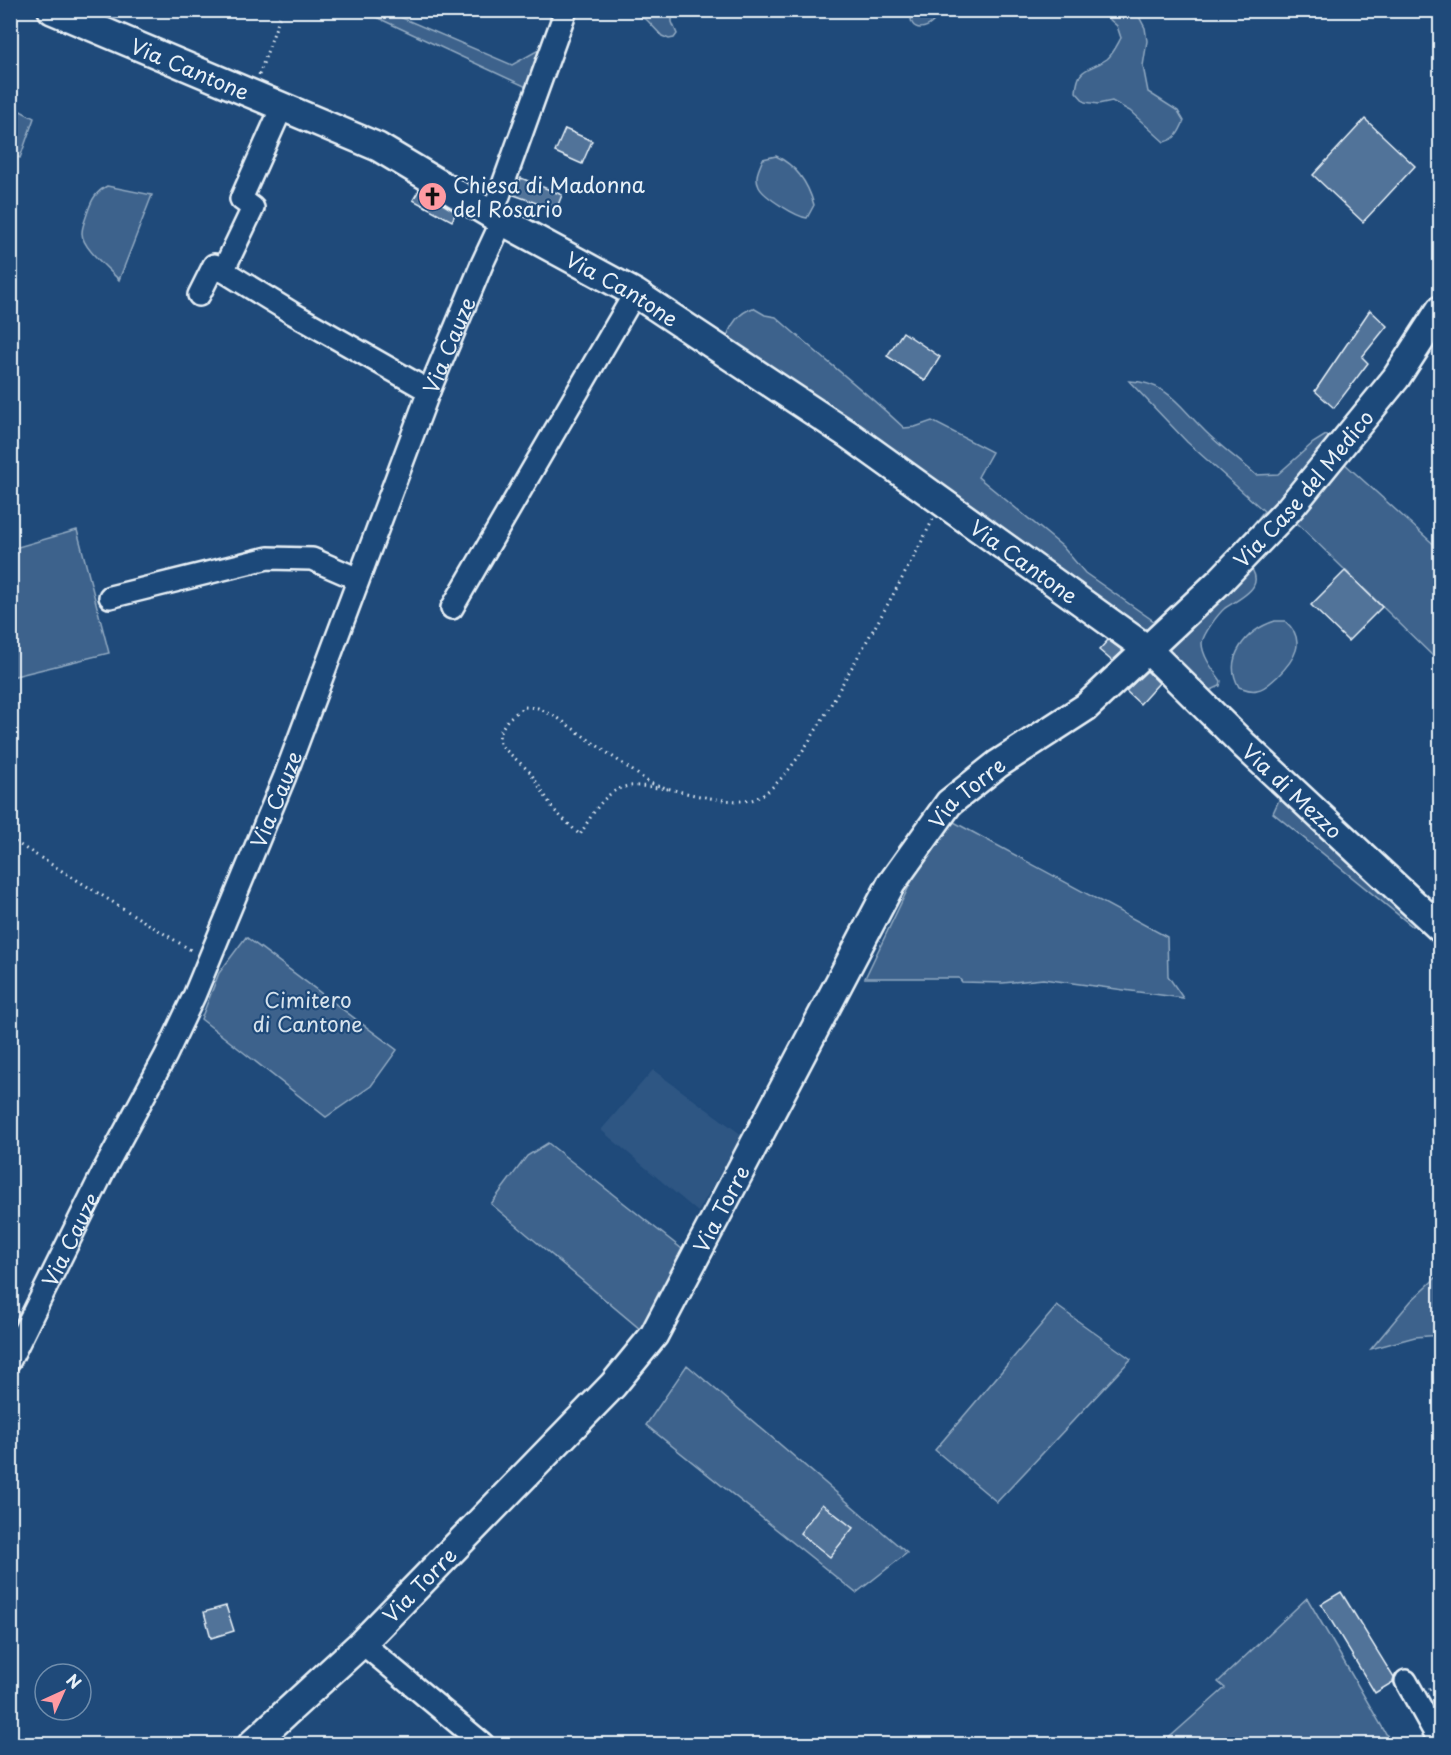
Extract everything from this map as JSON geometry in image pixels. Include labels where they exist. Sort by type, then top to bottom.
[{"type":"main road","name":"Via Cantone","points":[[52,10],[378,147],[497,218],[635,293],[849,435],[1147,649]]},
{"type":"main road","name":"Via Case del Medico","points":[[1147,649],[1219,582],[1290,508],[1396,378],[1440,310]]},
{"type":"main road","name":"Via di Mezzo","points":[[1147,649],[1244,746],[1440,928]]},
{"type":"main road","name":"Via Torre","points":[[252,1744],[362,1643],[613,1385],[654,1335],[891,884],[949,803],[998,764],[1086,707],[1147,649]]},
{"type":"street","name":"Via Cauze","points":[[10,1360],[104,1170],[166,1055],[285,776],[429,392],[482,264],[566,10]]},
{"type":"street","points":[[223,271],[253,208],[241,199],[282,107]]},
{"type":"street","points":[[199,295],[214,265],[292,314],[429,392]]},
{"type":"street","points":[[452,608],[635,293]]},
{"type":"street","points":[[110,597],[268,558],[312,559],[358,579]]},
{"type":"street","points":[[362,1643],[483,1744]]},
{"type":"street","points":[[1406,1681],[1440,1742]]},
{"type":"path","points":[[253,94],[282,10]]},
{"type":"path","points":[[668,789],[628,786],[609,795],[580,835],[554,810],[530,772],[500,745],[499,733],[508,719],[524,707],[538,708],[558,718],[650,783],[731,802],[756,799],[780,780],[800,755],[914,556],[941,501]]},
{"type":"path","points":[[10,839],[208,961]]},
{"type":"shaded area","points":[[653,1070],[742,1135],[698,1212],[601,1130]]},
{"type":"green space","points":[[363,11],[386,11],[512,65],[544,47],[535,91]]},
{"type":"green space","points":[[627,11],[672,11],[672,22],[677,34],[674,38],[669,39],[662,36],[647,20]]},
{"type":"green space","points":[[912,11],[938,11],[931,24],[921,28],[913,24]]},
{"type":"green space","points":[[1100,11],[1136,11],[1145,28],[1147,41],[1143,66],[1148,92],[1178,111],[1184,121],[1179,132],[1171,139],[1164,142],[1130,111],[1112,101],[1098,104],[1085,102],[1076,92],[1082,73],[1107,59],[1121,38],[1117,26]]},
{"type":"green space","points":[[11,106],[34,118],[20,158],[11,154]]},
{"type":"green space","points":[[776,156],[796,170],[808,189],[814,205],[807,218],[781,206],[759,187],[757,176],[763,159]]},
{"type":"green space","points":[[107,186],[152,195],[119,280],[91,252],[82,233],[93,199]]},
{"type":"green space","points":[[753,308],[765,315],[776,317],[904,428],[932,421],[992,452],[978,477],[1062,546],[1085,573],[1161,626],[1146,635],[725,343],[734,322],[742,313]]},
{"type":"green space","points":[[1129,381],[1153,385],[1162,390],[1256,475],[1278,474],[1313,443],[1326,435],[1336,444],[1271,520],[1161,626],[1237,544],[1264,511],[1187,442]]},
{"type":"green space","points":[[1344,463],[1440,550],[1440,663],[1296,522]]},
{"type":"green space","points":[[77,530],[109,653],[11,677],[11,549]]},
{"type":"green space","points":[[1245,561],[1255,577],[1252,589],[1222,611],[1211,624],[1203,639],[1206,658],[1221,681],[1220,686],[1209,691],[1201,688],[1157,642]]},
{"type":"green space","points":[[1275,621],[1285,621],[1296,636],[1296,650],[1293,657],[1277,677],[1263,688],[1252,691],[1239,687],[1234,666],[1240,646],[1255,631]]},
{"type":"green space","points":[[1283,791],[1421,921],[1412,926],[1273,813]]},
{"type":"green space","points":[[952,821],[1167,937],[1168,976],[1183,998],[1043,979],[1003,983],[962,982],[959,978],[865,978],[916,872]]},
{"type":"green space","name":"Cimitero di Cantone","points":[[246,937],[397,1050],[371,1086],[326,1117],[201,1019],[219,973]]},
{"type":"green space","points":[[548,1143],[692,1257],[646,1334],[491,1204],[527,1156]]},
{"type":"green space","points":[[1440,1274],[1440,1335],[1415,1337],[1371,1349],[1411,1301]]},
{"type":"green space","points":[[1057,1306],[1131,1359],[997,1502],[935,1450]]},
{"type":"green space","points":[[687,1365],[907,1553],[856,1593],[646,1425]]},
{"type":"green space","points":[[1307,1598],[1392,1744],[1162,1744],[1225,1688],[1218,1682]]},
{"type":"building","points":[[1365,119],[1415,166],[1363,222],[1313,175]]},
{"type":"building","points":[[565,129],[592,141],[582,164],[555,152]]},
{"type":"building","points":[[521,178],[562,195],[556,210],[514,195]]},
{"type":"building","points":[[419,190],[456,212],[452,221],[413,200]]},
{"type":"building","points":[[1370,310],[1387,326],[1362,357],[1368,363],[1334,408],[1315,391]]},
{"type":"building","points":[[903,332],[940,357],[925,381],[887,356]]},
{"type":"building","points":[[1345,571],[1382,607],[1348,641],[1311,605]]},
{"type":"building","points":[[1108,640],[1123,651],[1112,661],[1099,650]]},
{"type":"building","points":[[1147,671],[1159,683],[1140,704],[1126,691]]},
{"type":"building","points":[[822,1504],[853,1528],[830,1557],[800,1533]]},
{"type":"building","points":[[1341,1592],[1394,1678],[1393,1682],[1375,1693],[1321,1604]]},
{"type":"building","points":[[226,1606],[234,1631],[211,1638],[204,1612]]},
{"type":"place","name":"Chiesa di Madonna del Rosario","points":[[432,196]]}]
